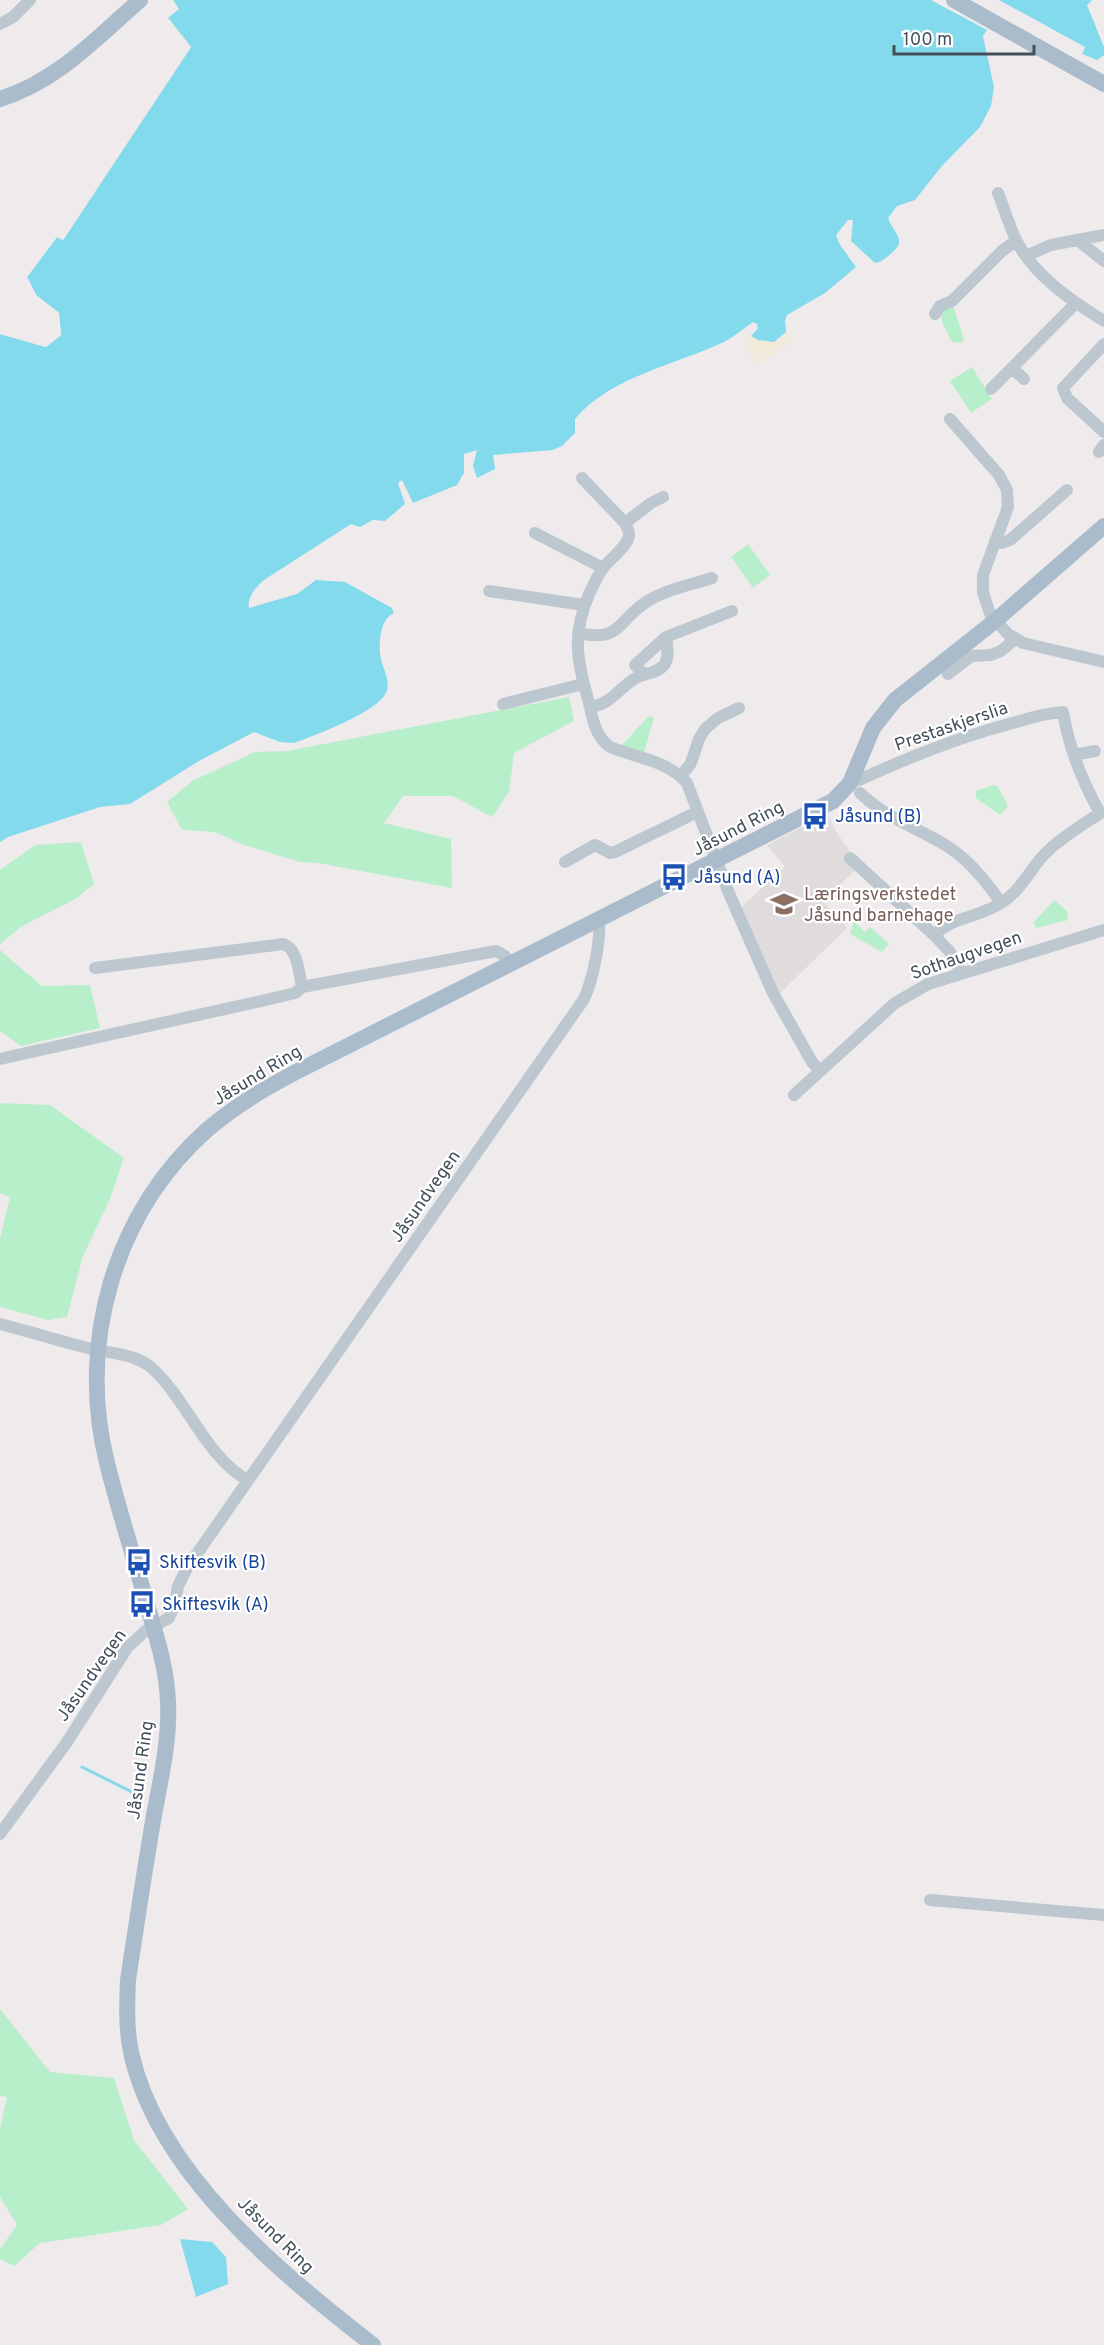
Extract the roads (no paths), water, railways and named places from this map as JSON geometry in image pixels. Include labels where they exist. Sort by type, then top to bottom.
[{"type":"main road","points":[[0,99],[28,88],[65,66],[140,0]]},
{"type":"main road","points":[[954,0],[1104,84]]},
{"type":"main road","name":"Jåsund Ring","points":[[373,2345],[293,2282],[262,2253],[196,2179],[165,2134],[140,2082],[131,2053],[128,2030],[128,1980],[167,1733],[168,1701],[163,1664],[102,1442],[97,1403],[97,1350],[109,1289],[127,1238],[143,1207],[165,1176],[201,1136],[234,1109],[279,1080],[828,804],[845,790],[853,777],[873,728],[895,700],[995,621],[1104,526]]},
{"type":"street","points":[[0,24],[13,17],[30,0]]},
{"type":"street","points":[[998,193],[1016,241],[1026,256],[1041,273],[1076,303],[1104,321]]},
{"type":"street","points":[[1026,256],[1051,245],[1104,235]]},
{"type":"street","points":[[936,314],[940,306],[952,301],[1002,251],[1016,241]]},
{"type":"street","points":[[1079,241],[1104,261]]},
{"type":"street","points":[[991,389],[1076,303]]},
{"type":"street","points":[[1104,344],[1063,388],[1067,398],[1104,432]]},
{"type":"street","points":[[1012,368],[1024,379]]},
{"type":"street","points":[[950,419],[999,475],[1007,490],[1008,507],[985,567],[982,583],[986,606],[995,621],[1015,639],[1104,662]]},
{"type":"street","points":[[582,478],[625,523],[628,530],[628,540],[603,568],[584,605],[578,633],[578,664],[595,728],[610,747],[645,758],[681,776],[690,787],[716,861],[773,993],[812,1062],[824,1067]]},
{"type":"street","points":[[995,541],[1002,543],[1010,540],[1067,490]]},
{"type":"street","points":[[625,523],[643,508],[663,497]]},
{"type":"street","points":[[535,533],[603,568]]},
{"type":"street","points":[[578,633],[594,636],[610,633],[625,623],[645,602],[712,578]]},
{"type":"street","points":[[489,591],[584,605]]},
{"type":"street","points":[[644,674],[635,665],[666,637],[732,611]]},
{"type":"street","points":[[590,707],[606,704],[634,679],[659,670],[666,664],[668,659],[666,637]]},
{"type":"street","points":[[948,674],[971,656],[991,655],[1001,651],[1015,639]]},
{"type":"street","points":[[503,704],[584,684]]},
{"type":"street","points":[[681,776],[691,763],[705,729],[718,718],[739,708]]},
{"type":"street","name":"Prestaskjerslia","points":[[853,777],[859,780],[926,750],[983,730],[1049,713],[1063,712],[1067,735],[1074,755]]},
{"type":"street","points":[[934,935],[946,924],[973,917],[1001,903],[1024,882],[1041,858],[1065,837],[1100,813],[1083,782],[1074,755],[1095,751]]},
{"type":"street","points":[[860,793],[875,807],[957,853],[992,888],[1001,903]]},
{"type":"street","points":[[565,862],[595,845],[610,853],[615,852],[697,812]]},
{"type":"street","points":[[850,858],[950,951],[961,973]]},
{"type":"street","name":"Jåsundvegen","points":[[0,1833],[67,1742],[127,1648],[143,1632],[169,1618],[175,1604],[178,1586],[187,1568],[584,999],[589,988],[600,919]]},
{"type":"street","name":"Sothaugvegen","points":[[794,1095],[895,1003],[928,984],[1104,930]]},
{"type":"street","points":[[95,968],[283,944],[293,951],[302,987]]},
{"type":"street","points":[[0,1059],[287,995],[295,993],[302,987],[496,951],[505,956],[509,964]]},
{"type":"street","points":[[0,1324],[97,1350],[137,1358],[152,1367],[232,1471],[247,1480]]},
{"type":"street","points":[[930,1900],[1104,1915]]},
{"type":"water","points":[[173,0],[931,0],[987,30],[983,36],[994,87],[991,106],[980,127],[941,167],[915,200],[897,206],[888,218],[899,242],[894,251],[882,261],[875,263],[851,241],[853,220],[848,220],[836,235],[840,245],[856,267],[825,293],[787,315],[786,332],[774,342],[758,340],[751,336],[758,328],[753,322],[726,341],[645,373],[607,392],[575,419],[575,433],[562,446],[553,450],[493,455],[495,469],[477,478],[473,466],[477,450],[464,454],[464,473],[457,485],[413,503],[402,480],[398,483],[405,504],[385,521],[373,520],[360,527],[351,524],[264,580],[255,589],[249,608],[297,594],[316,580],[345,582],[392,608],[394,613],[384,624],[380,642],[380,653],[388,688],[380,701],[358,716],[294,743],[280,742],[254,732],[199,761],[130,804],[100,807],[8,837],[0,842],[0,334],[46,347],[61,335],[59,313],[36,295],[27,277],[57,237],[63,240],[191,47],[168,18],[179,9]]},
{"type":"water","points":[[984,0],[1092,0],[1087,5],[1104,47],[1104,55],[1097,60],[1080,53]]},
{"type":"water","points":[[180,2239],[212,2242],[226,2257],[228,2284],[196,2297]]},
{"type":"waterway","points":[[82,1767],[132,1792]]},
{"type":"place","name":"Jåsund (B)","points":[[815,816]]},
{"type":"place","name":"Jåsund (A)","points":[[674,877]]},
{"type":"place","name":"Læringsverkstedet Jåsund barnehage","points":[[784,904]]},
{"type":"place","name":"Skiftesvik (B)","points":[[139,1562]]},
{"type":"place","name":"Skiftesvik (A)","points":[[142,1604]]}]
